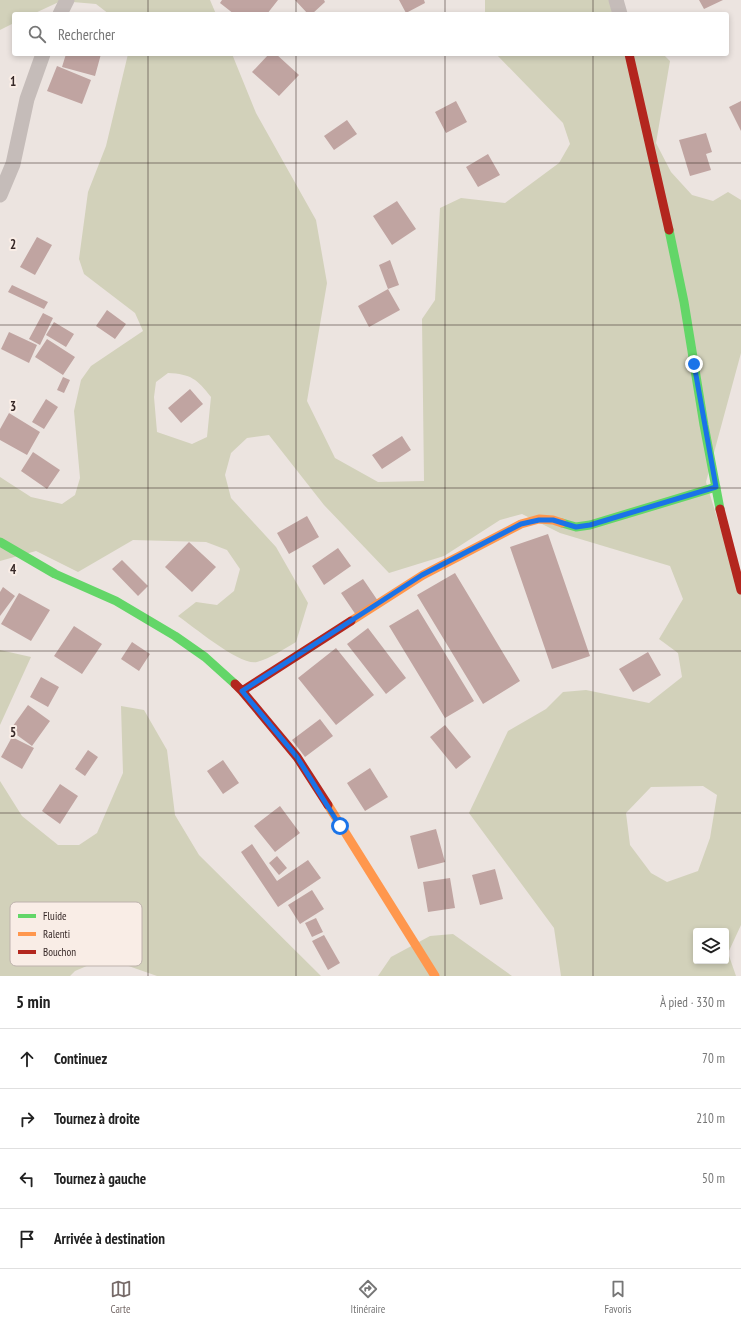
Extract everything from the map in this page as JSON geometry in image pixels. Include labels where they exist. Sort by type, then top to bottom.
[{"type":"street","points":[[61,12],[67,0]]},
{"type":"street","points":[[616,0],[619,12]]},
{"type":"street","points":[[0,195],[13,164],[27,99],[42,56]]},
{"type":"street","points":[[629,56],[684,302],[704,425],[721,513],[741,590]]},
{"type":"street","points":[[242,691],[422,575],[521,524],[539,520],[553,520],[576,527],[590,525],[716,487]]},
{"type":"street","points":[[0,542],[55,574],[116,602],[175,636],[205,657],[242,691],[297,757],[434,976]]},
{"type":"green space","points":[[0,0],[210,0],[215,12],[106,12],[96,4],[61,1],[37,12],[12,12],[12,24],[0,30]]},
{"type":"green space","points":[[485,0],[614,0],[621,12],[485,12]]},
{"type":"green space","points":[[128,56],[233,56],[256,113],[316,220],[327,283],[307,401],[335,458],[378,482],[424,481],[422,319],[435,300],[440,208],[461,198],[505,203],[559,163],[570,144],[563,123],[498,56],[665,56],[670,61],[656,143],[671,172],[692,195],[713,201],[728,192],[741,200],[741,353],[706,482],[741,595],[741,925],[729,951],[729,928],[693,928],[693,964],[729,964],[729,956],[736,976],[561,976],[554,928],[469,813],[508,731],[546,709],[563,692],[586,690],[649,703],[682,677],[678,653],[659,639],[683,599],[670,566],[560,533],[522,514],[500,520],[444,556],[389,573],[324,505],[269,435],[247,438],[231,453],[225,475],[231,498],[276,547],[308,603],[296,642],[267,658],[257,662],[249,662],[240,658],[217,645],[178,616],[196,602],[217,605],[234,591],[240,569],[227,550],[206,542],[133,540],[78,572],[36,551],[0,561],[0,477],[31,497],[62,504],[75,495],[80,478],[74,411],[81,380],[91,366],[143,331],[135,313],[84,274],[79,259],[88,192],[106,146]],"holes":[[[168,373],[188,376],[197,382],[211,397],[207,437],[192,444],[157,432],[154,397],[156,382]],[[703,786],[717,795],[710,838],[698,871],[667,882],[651,873],[630,845],[626,813],[651,787]]]},
{"type":"green space","points":[[0,650],[31,657],[0,725]]},
{"type":"green space","points":[[121,706],[144,710],[167,750],[175,815],[199,855],[321,976],[157,976],[129,966],[142,966],[142,902],[10,902],[10,966],[87,966],[75,971],[70,976],[0,976],[0,781],[22,816],[58,845],[79,845],[97,833],[123,773]]},
{"type":"green space","points":[[453,934],[512,976],[378,976],[391,957],[430,936]]},
{"type":"building","points":[[222,0],[278,0],[269,12],[231,12],[220,3]]},
{"type":"building","points":[[295,0],[324,0],[325,2],[314,12],[306,12]]},
{"type":"building","points":[[399,0],[424,0],[425,3],[405,12]]},
{"type":"building","points":[[699,0],[723,0],[704,9]]},
{"type":"building","points":[[65,56],[100,56],[95,76],[62,67]]},
{"type":"building","points":[[267,56],[278,56],[299,75],[279,96],[252,72]]},
{"type":"building","points":[[57,66],[91,80],[82,104],[47,91]]},
{"type":"building","points":[[456,101],[467,122],[446,133],[435,112]]},
{"type":"building","points":[[741,101],[741,131],[729,107]]},
{"type":"building","points":[[347,120],[357,134],[334,150],[324,136]]},
{"type":"building","points":[[706,133],[712,152],[706,154],[711,170],[690,176],[679,140]]},
{"type":"building","points":[[488,154],[500,175],[478,187],[466,167]]},
{"type":"building","points":[[397,201],[416,229],[392,245],[373,216]]},
{"type":"building","points":[[37,237],[52,245],[35,275],[20,267]]},
{"type":"building","points":[[390,260],[399,285],[388,289],[379,265]]},
{"type":"building","points":[[12,285],[48,302],[44,309],[8,292]]},
{"type":"building","points":[[388,289],[400,310],[369,327],[358,306]]},
{"type":"building","points":[[107,310],[126,324],[115,339],[96,326]]},
{"type":"building","points":[[43,313],[53,318],[40,345],[29,339]]},
{"type":"building","points":[[54,322],[74,334],[66,347],[46,335]]},
{"type":"building","points":[[9,332],[37,345],[29,363],[1,349]]},
{"type":"building","points":[[47,339],[75,357],[63,375],[35,357]]},
{"type":"building","points":[[63,377],[70,380],[64,393],[57,390]]},
{"type":"building","points":[[190,389],[203,404],[181,423],[168,408]]},
{"type":"building","points":[[46,399],[58,407],[44,429],[32,422]]},
{"type":"building","points":[[9,413],[40,432],[27,455],[0,440],[0,429]]},
{"type":"building","points":[[402,436],[411,450],[382,469],[372,455]]},
{"type":"building","points":[[33,452],[60,470],[47,489],[21,471]]},
{"type":"building","points":[[307,516],[319,537],[289,554],[277,533]]},
{"type":"building","points":[[548,534],[590,656],[552,669],[510,547]]},
{"type":"building","points":[[189,542],[216,567],[192,592],[165,567]]},
{"type":"building","points":[[338,548],[351,566],[324,585],[312,566]]},
{"type":"building","points":[[122,560],[148,586],[138,596],[112,569]]},
{"type":"building","points":[[455,573],[520,681],[483,704],[417,595]]},
{"type":"building","points":[[363,579],[378,601],[356,615],[341,593]]},
{"type":"building","points":[[3,587],[15,596],[0,616],[0,592]]},
{"type":"building","points":[[19,593],[50,610],[31,641],[1,624]]},
{"type":"building","points":[[418,609],[474,701],[445,718],[389,626]]},
{"type":"building","points":[[74,626],[102,644],[82,674],[54,656]]},
{"type":"building","points":[[368,628],[406,678],[386,694],[347,644]]},
{"type":"building","points":[[132,642],[150,654],[139,671],[121,659]]},
{"type":"building","points":[[336,648],[374,695],[336,725],[298,678]]},
{"type":"building","points":[[648,652],[661,675],[633,692],[619,669]]},
{"type":"building","points":[[41,677],[59,687],[48,707],[30,697]]},
{"type":"building","points":[[28,705],[50,721],[32,746],[10,730]]},
{"type":"building","points":[[320,719],[333,736],[305,757],[292,740]]},
{"type":"building","points":[[445,725],[471,757],[456,769],[430,737]]},
{"type":"building","points":[[12,737],[34,748],[22,769],[1,757]]},
{"type":"building","points":[[88,750],[98,757],[85,776],[75,769]]},
{"type":"building","points":[[223,760],[239,783],[223,794],[207,771]]},
{"type":"building","points":[[370,768],[388,797],[365,811],[347,783]]},
{"type":"building","points":[[60,784],[78,796],[60,824],[42,811]]},
{"type":"building","points":[[280,806],[300,833],[275,852],[254,826]]},
{"type":"building","points":[[436,829],[445,862],[418,869],[410,836]]},
{"type":"building","points":[[252,844],[277,881],[308,860],[321,878],[278,907],[241,852]]},
{"type":"building","points":[[277,856],[287,868],[279,875],[269,863]]},
{"type":"building","points":[[495,869],[503,899],[480,905],[472,875]]},
{"type":"building","points":[[450,878],[455,908],[428,912],[423,882]]},
{"type":"building","points":[[312,890],[324,909],[300,924],[288,905]]},
{"type":"building","points":[[316,918],[323,932],[312,937],[305,923]]},
{"type":"building","points":[[324,935],[340,963],[328,970],[312,941]]},
{"type":"traffic: fast","points":[[669,230],[684,302],[704,425],[720,509]]},
{"type":"traffic: fast","points":[[562,523],[576,527],[590,525],[716,487]]},
{"type":"traffic: fast","points":[[0,542],[55,574],[116,601],[175,636],[205,657],[235,684]]},
{"type":"traffic: slow","points":[[351,621],[423,575],[521,524],[539,519],[553,520],[562,523]]},
{"type":"traffic: slow","points":[[328,805],[435,976]]},
{"type":"traffic: jam","points":[[629,56],[669,230]]},
{"type":"traffic: jam","points":[[720,509],[741,590]]},
{"type":"traffic: jam","points":[[242,691],[351,621]]},
{"type":"traffic: jam","points":[[235,684],[297,757],[328,805]]},
{"type":"route","points":[[340,826],[297,757],[242,691],[422,575],[521,524],[539,520],[553,520],[576,527],[590,525],[716,487],[694,364]]}]
